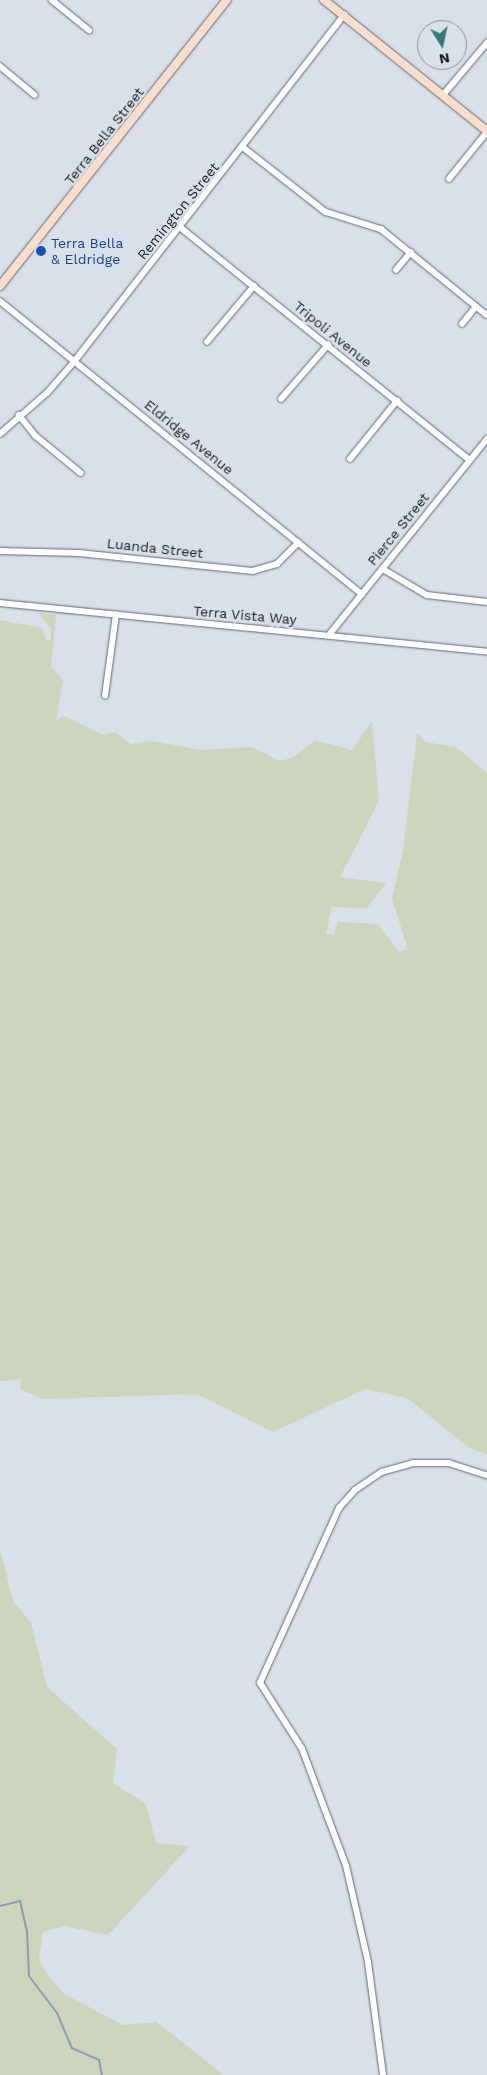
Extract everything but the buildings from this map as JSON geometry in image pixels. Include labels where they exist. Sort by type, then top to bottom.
[{"type":"street","points":[[52,0],[89,30]]},
{"type":"street","name":"Terra Bella Street","points":[[0,286],[227,0]]},
{"type":"street","points":[[324,0],[444,94],[487,131],[449,179]]},
{"type":"street","name":"Remington Street","points":[[0,434],[19,415],[47,393],[74,362],[244,148],[270,106],[344,16]]},
{"type":"street","points":[[444,94],[487,43]]},
{"type":"street","points":[[0,66],[35,95]]},
{"type":"street","points":[[244,148],[326,212],[381,229],[487,315]]},
{"type":"street","name":"Tripoli Avenue","points":[[180,227],[470,460]]},
{"type":"street","points":[[396,270],[411,252]]},
{"type":"street","points":[[207,342],[254,286]]},
{"type":"street","name":"Eldridge Avenue","points":[[0,301],[362,594]]},
{"type":"street","points":[[462,324],[476,307]]},
{"type":"street","points":[[281,399],[328,345]]},
{"type":"street","points":[[350,459],[397,401]]},
{"type":"street","points":[[19,415],[36,436],[81,473]]},
{"type":"street","name":"Pierce Street","points":[[329,635],[487,439]]},
{"type":"street","name":"Luanda Street","points":[[0,551],[79,553],[253,571],[277,564],[298,543]]},
{"type":"street","points":[[383,569],[427,595],[487,602]]},
{"type":"street","name":"Terra Vista Way","points":[[0,604],[487,652]]},
{"type":"street","points":[[105,696],[116,615]]},
{"type":"street","points":[[383,2075],[368,1962],[346,1866],[302,1749],[260,1683],[339,1508],[355,1490],[382,1472],[413,1463],[449,1463],[487,1475]]},
{"type":"green space","points":[[38,613],[56,615],[51,667],[63,680],[56,721],[64,716],[103,735],[115,732],[131,744],[151,741],[202,750],[252,747],[279,761],[292,758],[315,740],[352,750],[372,721],[379,801],[340,877],[386,883],[367,908],[332,907],[326,934],[334,935],[338,922],[378,924],[399,952],[408,949],[392,899],[403,851],[417,733],[426,742],[456,747],[487,773],[487,1454],[469,1448],[407,1398],[365,1389],[273,1432],[197,1394],[42,1399],[20,1389],[21,1379],[0,1381],[0,620],[43,628],[46,641],[51,640],[51,628]]},
{"type":"green space","points":[[0,1548],[13,1601],[31,1623],[47,1687],[117,1749],[113,1783],[146,1804],[156,1843],[190,1846],[108,1935],[64,1926],[43,1932],[39,1958],[46,1973],[64,1994],[123,2025],[157,2022],[224,2075],[0,2075]]},
{"type":"waterway","points":[[0,1906],[20,1901],[27,1931],[29,1976],[57,2013],[72,2048],[99,2060],[102,2075]]},
{"type":"place","name":"Terra Bella & Eldridge","points":[[41,251]]}]
